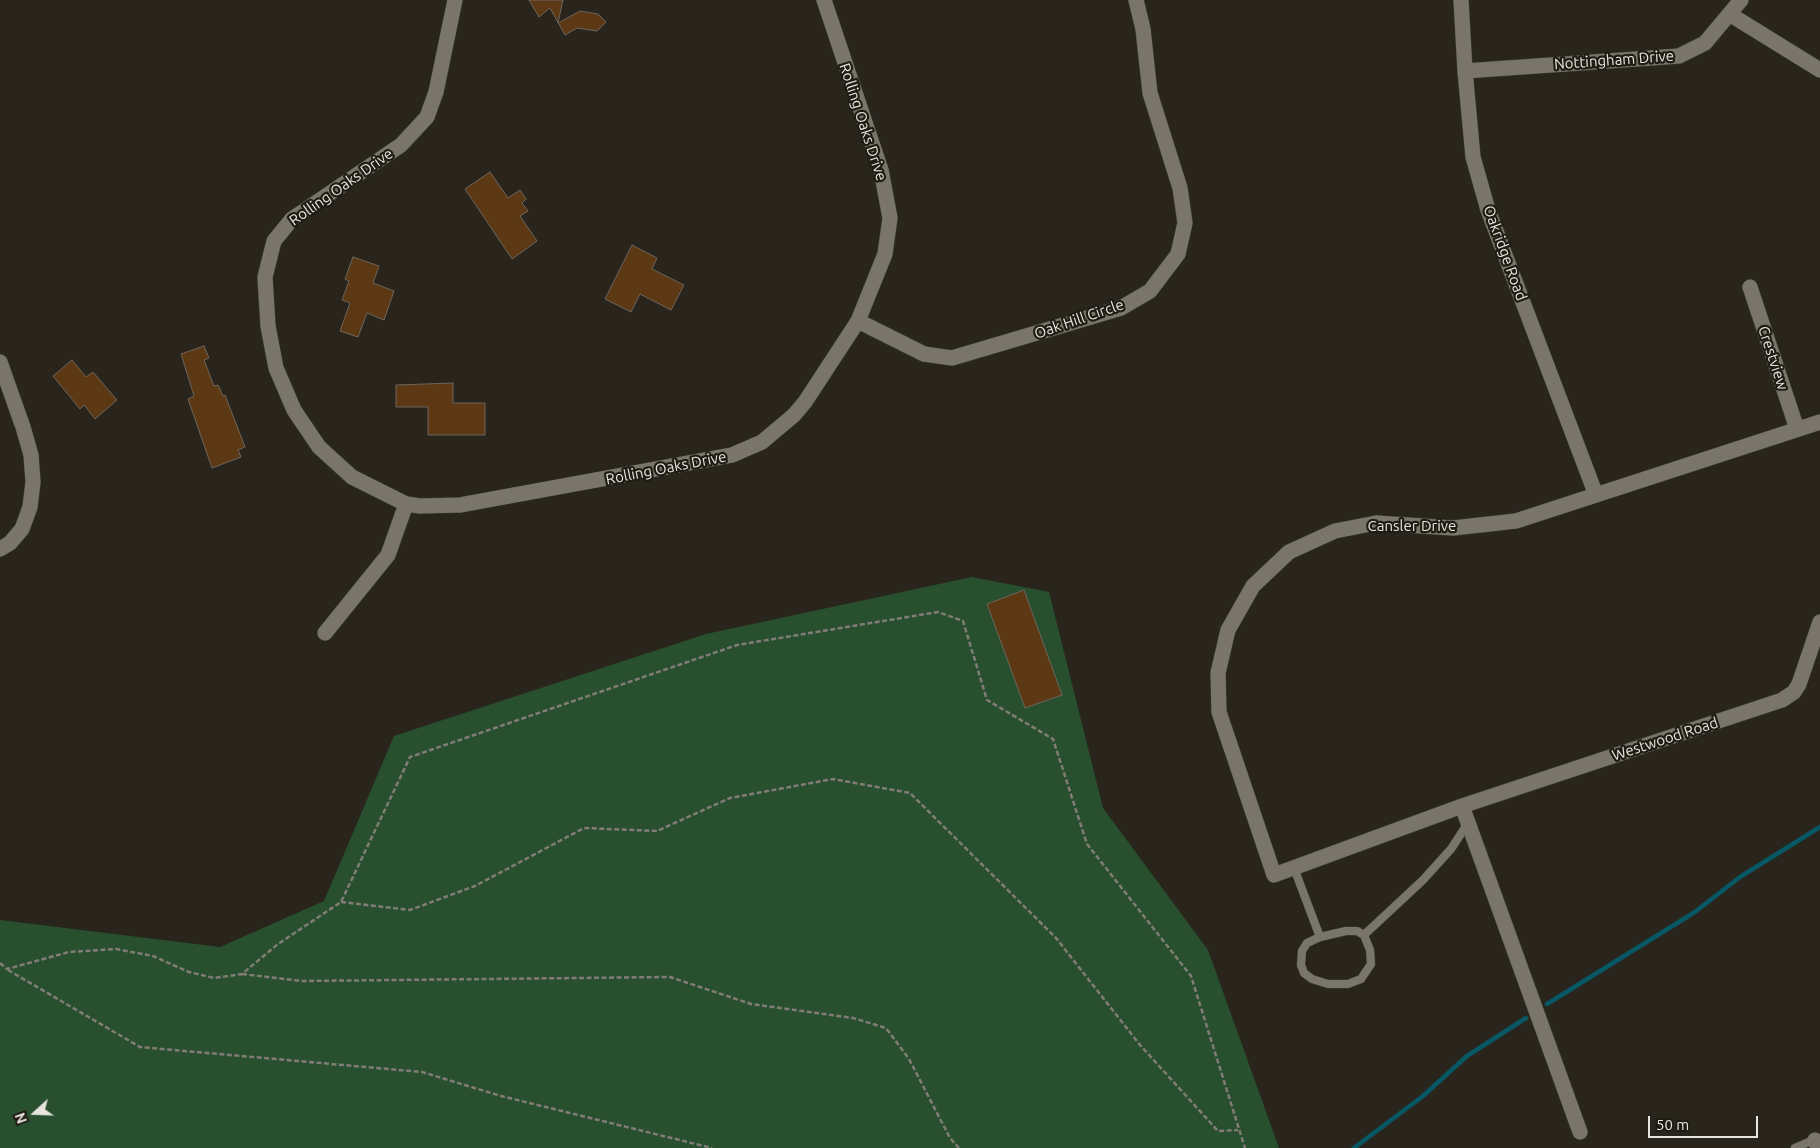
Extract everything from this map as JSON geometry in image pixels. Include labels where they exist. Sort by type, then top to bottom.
[{"type":"street","name":"Rolling Oaks Drive","points":[[455,0],[436,92],[426,117],[401,145],[292,219],[274,241],[264,277],[268,326],[276,368],[294,410],[318,447],[352,477],[406,504],[460,505],[732,455],[762,442],[794,415],[858,321],[885,254],[890,218],[881,170],[827,1]]},
{"type":"street","name":"Oak Hill Circle","points":[[858,321],[924,354],[952,358],[1121,308],[1150,290],[1178,254],[1185,223],[1180,188],[1150,94],[1143,29],[1136,0]]},
{"type":"street","name":"Oakridge Road","points":[[1462,0],[1465,71],[1473,157],[1488,210],[1596,495]]},
{"type":"street","name":"Nottingham Drive","points":[[1465,71],[1679,56],[1705,43],[1741,0]]},
{"type":"street","points":[[1731,14],[1820,70]]},
{"type":"street","name":"Crestview","points":[[1750,287],[1797,429]]},
{"type":"street","points":[[0,362],[31,455],[33,482],[30,507],[22,528],[10,543],[0,549]]},
{"type":"street","name":"Cansler Drive","points":[[1274,875],[1218,712],[1218,673],[1228,630],[1253,586],[1289,552],[1335,531],[1376,523],[1453,528],[1516,521],[1820,422]]},
{"type":"street","points":[[325,633],[388,555],[406,504]]},
{"type":"street","name":"Westwood Road","points":[[1274,875],[1462,806],[1789,697],[1799,684],[1820,622]]},
{"type":"street","points":[[1462,806],[1580,1132]]},
{"type":"lane","points":[[1364,935],[1423,880],[1451,849],[1468,823]]},
{"type":"lane","points":[[1294,868],[1320,937]]},
{"type":"lane","points":[[1346,931],[1357,931],[1364,935],[1370,950],[1371,964],[1361,979],[1348,984],[1328,984],[1312,979],[1304,973],[1301,965],[1302,951],[1307,943],[1320,937],[1346,931]]},
{"type":"lane","points":[[1796,1148],[1818,1142]]},
{"type":"path","points":[[242,974],[278,944],[341,902],[410,757],[737,645],[938,612],[963,621],[988,700],[1053,739],[1087,844],[1191,976],[1245,1148]]},
{"type":"path","points":[[341,902],[410,910],[475,886],[584,828],[657,831],[730,798],[833,779],[910,793],[1056,938],[1140,1044],[1218,1131],[1238,1130]]},
{"type":"path","points":[[7,969],[69,952],[116,949],[153,956],[189,972],[214,978],[242,974],[302,981],[670,977],[751,1004],[853,1018],[886,1028],[909,1060],[950,1138],[960,1148]]},
{"type":"path","points":[[0,963],[7,969],[140,1046],[422,1072],[500,1096],[712,1148]]},
{"type":"green space","points":[[972,577],[1049,592],[1103,808],[1208,950],[1279,1148],[0,1148],[0,920],[220,947],[324,901],[394,736],[706,634]]},
{"type":"building","points":[[529,0],[563,0],[558,23],[550,8],[539,17]]},
{"type":"building","points":[[580,11],[598,14],[606,22],[597,31],[577,28],[565,35],[558,23]]},
{"type":"building","points":[[490,172],[508,198],[520,190],[526,199],[522,203],[528,211],[520,216],[537,241],[512,259],[465,189]]},
{"type":"building","points":[[632,245],[657,258],[652,269],[684,285],[671,310],[640,294],[631,312],[605,299]]},
{"type":"building","points":[[353,257],[379,266],[373,283],[394,291],[384,320],[367,313],[358,337],[340,331],[350,303],[342,300],[349,281],[345,279]]},
{"type":"building","points":[[204,346],[209,358],[204,360],[214,386],[218,385],[223,396],[225,395],[245,447],[238,450],[241,457],[212,468],[188,399],[194,396],[181,354]]},
{"type":"building","points":[[72,360],[86,377],[93,372],[117,400],[95,419],[84,405],[80,409],[53,376]]},
{"type":"building","points":[[453,383],[453,403],[485,403],[485,435],[428,435],[428,407],[396,407],[396,385]]},
{"type":"building","points":[[1024,590],[1062,695],[1025,708],[987,604]]},
{"type":"waterway","points":[[1547,1004],[1695,912],[1740,877],[1820,827]]},
{"type":"waterway","points":[[1354,1148],[1423,1096],[1467,1056],[1526,1018]]}]
